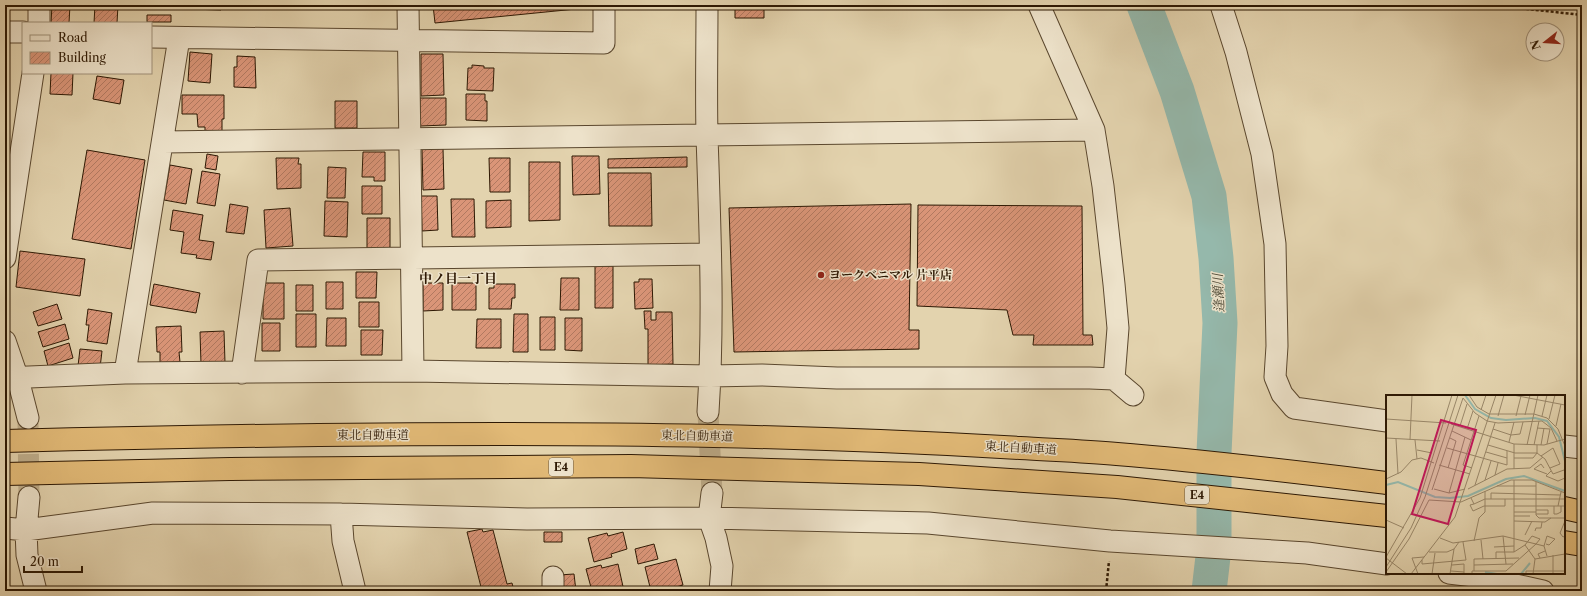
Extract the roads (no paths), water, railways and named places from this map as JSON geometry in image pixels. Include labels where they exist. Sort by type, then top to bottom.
[{"type":"highway","name":"東北自動車道","points":[[5,441],[228,436],[630,434],[811,438],[918,442],[1115,454],[1275,469],[1386,484]]},
{"type":"highway","name":"E4","points":[[5,474],[631,466],[919,474],[1117,486],[1386,516]]},
{"type":"highway","points":[[1565,508],[1582,512]]},
{"type":"highway","points":[[1565,542],[1582,545]]},
{"type":"street","points":[[39,5],[39,22]]},
{"type":"street","points":[[408,5],[412,258],[412,371]]},
{"type":"street","points":[[152,37],[408,39],[604,43],[604,5]]},
{"type":"street","points":[[707,5],[707,135],[710,190],[710,376],[708,412]]},
{"type":"street","points":[[1039,5],[1094,130],[1103,186],[1118,328],[1114,379]]},
{"type":"street","points":[[1221,5],[1236,52],[1262,154],[1274,244],[1278,346],[1275,377],[1282,394],[1294,408],[1386,421]]},
{"type":"street","points":[[5,32],[22,32]]},
{"type":"street","points":[[125,373],[179,38]]},
{"type":"street","points":[[5,258],[13,154],[33,74]]},
{"type":"street","points":[[163,142],[1094,130]]},
{"type":"street","points":[[242,373],[258,260],[710,254]]},
{"type":"street","points":[[5,341],[11,378],[28,418]]},
{"type":"street","points":[[11,378],[125,373],[412,371],[710,376],[762,375],[837,378],[1114,379],[1133,395]]},
{"type":"street","points":[[1565,446],[1582,448]]},
{"type":"street","points":[[712,492],[709,518],[716,538],[722,566],[720,591]]},
{"type":"street","points":[[29,497],[26,530],[27,555],[36,591]]},
{"type":"street","points":[[5,528],[26,530],[153,514],[341,514],[527,519],[709,518],[928,523],[1110,541],[1307,553],[1386,564]]},
{"type":"street","points":[[341,514],[343,541],[355,591]]},
{"type":"street","points":[[1458,574],[1543,591]]},
{"type":"waterway","name":"逢瀬川","points":[[1144,5],[1177,91],[1209,196],[1216,258],[1220,323],[1214,453],[1214,548],[1209,591]]},
{"type":"tunnel","points":[[708,412],[712,493]]},
{"type":"tunnel","points":[[28,423],[29,497]]},
{"type":"place","name":"ヨークベニマル 片平店","points":[[821,275]]},
{"type":"district","name":"中ノ目一丁目","points":[[458,278]]}]
